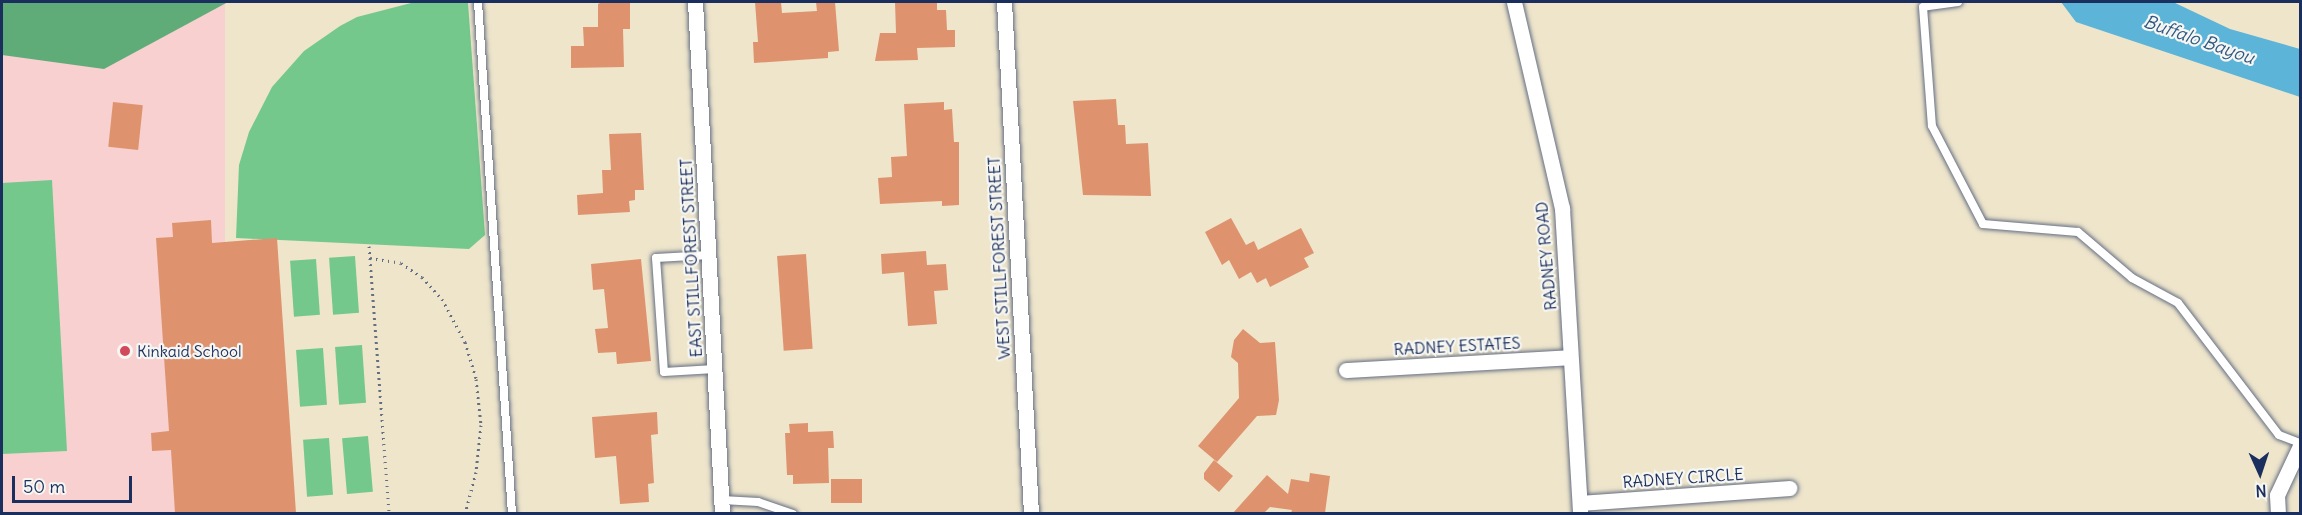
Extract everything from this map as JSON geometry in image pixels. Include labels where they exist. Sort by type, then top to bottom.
[{"type":"street","name":"EAST STILLFOREST STREET","points":[[695,2],[722,507]]},
{"type":"street","name":"WEST STILLFOREST STREET","points":[[1004,2],[1031,513]]},
{"type":"street","name":"RADNEY ROAD","points":[[1514,2],[1562,207],[1580,508]]},
{"type":"street","name":"RADNEY ESTATES","points":[[1346,370],[1570,357]]},
{"type":"street","points":[[2278,513],[2277,495],[2301,444]]},
{"type":"street","name":"RADNEY CIRCLE","points":[[1580,508],[1789,488]]},
{"type":"lane","points":[[478,2],[512,513]]},
{"type":"lane","points":[[1958,2],[1923,8],[1932,126],[1983,224],[2078,232],[2132,278],[2178,303],[2279,435],[2301,444]]},
{"type":"lane","points":[[709,255],[656,258],[664,372],[715,369]]},
{"type":"lane","points":[[722,507],[759,502],[793,513]]},
{"type":"path","points":[[369,246],[389,513]]},
{"type":"path","points":[[370,258],[401,263],[422,277],[442,299],[465,342],[476,379],[481,425],[476,472],[465,513]]},
{"type":"shaded area","name":"Kinkaid School","points":[[2,2],[225,2],[225,513],[2,513]]},
{"type":"green space","points":[[2,2],[228,2],[104,69],[2,55]]},
{"type":"green space","points":[[415,2],[468,3],[485,235],[469,249],[236,238],[239,165],[249,132],[272,87],[304,51],[340,26],[357,17]]},
{"type":"green space","points":[[52,180],[67,451],[2,454],[2,183]]},
{"type":"green space","points":[[355,256],[359,313],[333,315],[329,258]]},
{"type":"green space","points":[[316,259],[320,315],[294,317],[290,261]]},
{"type":"green space","points":[[362,345],[366,403],[339,405],[335,347]]},
{"type":"green space","points":[[323,348],[327,405],[300,407],[296,350]]},
{"type":"green space","points":[[368,436],[373,492],[347,494],[342,438]]},
{"type":"green space","points":[[329,438],[333,495],[307,497],[303,440]]},
{"type":"water","name":"Buffalo Bayou","points":[[2061,2],[2173,2],[2230,29],[2300,49],[2300,97],[2076,22]]},
{"type":"building","points":[[630,2],[630,29],[623,29],[624,67],[571,68],[571,46],[584,46],[583,27],[598,27],[598,4]]},
{"type":"building","points":[[755,2],[781,2],[782,13],[817,11],[816,2],[835,2],[839,51],[828,52],[828,58],[754,63],[753,42],[758,42]]},
{"type":"building","points":[[895,2],[937,2],[937,10],[946,10],[947,30],[955,30],[955,47],[917,48],[918,60],[875,61],[880,33],[896,33]]},
{"type":"building","points":[[1116,99],[1118,125],[1125,125],[1126,144],[1148,143],[1151,196],[1083,195],[1073,101]]},
{"type":"building","points":[[113,102],[143,105],[138,150],[108,147]]},
{"type":"building","points":[[944,102],[944,110],[952,109],[954,142],[959,142],[959,205],[942,206],[942,201],[880,204],[878,178],[892,177],[891,157],[907,156],[904,104]]},
{"type":"building","points":[[641,133],[644,190],[635,190],[635,200],[629,201],[630,212],[578,215],[577,195],[603,193],[602,170],[611,170],[609,134]]},
{"type":"building","points":[[1231,218],[1246,245],[1254,241],[1258,250],[1301,228],[1314,253],[1304,258],[1309,267],[1270,287],[1266,278],[1257,283],[1251,272],[1239,279],[1229,260],[1222,265],[1205,232]]},
{"type":"building","points":[[211,220],[212,243],[277,238],[296,513],[175,513],[171,450],[152,451],[151,433],[169,431],[156,238],[173,237],[172,223]]},
{"type":"building","points":[[926,251],[927,265],[946,264],[948,290],[934,291],[937,324],[908,326],[904,272],[882,274],[881,254]]},
{"type":"building","points":[[806,254],[813,349],[784,351],[777,256]]},
{"type":"building","points":[[641,259],[651,361],[617,364],[616,352],[598,353],[595,329],[608,328],[604,289],[593,290],[591,264]]},
{"type":"building","points":[[1243,329],[1260,343],[1275,342],[1279,400],[1276,415],[1257,416],[1217,462],[1198,446],[1239,398],[1238,363],[1231,357],[1234,340]]},
{"type":"building","points":[[657,412],[658,434],[651,435],[654,483],[648,484],[649,502],[620,504],[616,456],[595,458],[592,417]]},
{"type":"building","points":[[808,423],[808,432],[833,431],[834,448],[828,448],[829,483],[793,484],[793,475],[787,475],[785,433],[790,433],[789,424]]},
{"type":"building","points":[[1214,460],[1233,476],[1219,492],[1204,479],[1204,473]]},
{"type":"building","points":[[1310,473],[1330,476],[1325,513],[1291,513],[1292,510],[1270,507],[1264,513],[1233,513],[1267,475],[1288,494],[1291,479],[1309,482]]},
{"type":"building","points":[[831,479],[862,479],[862,503],[831,503]]},
{"type":"place","name":"Kinkaid School","points":[[125,351]]}]
